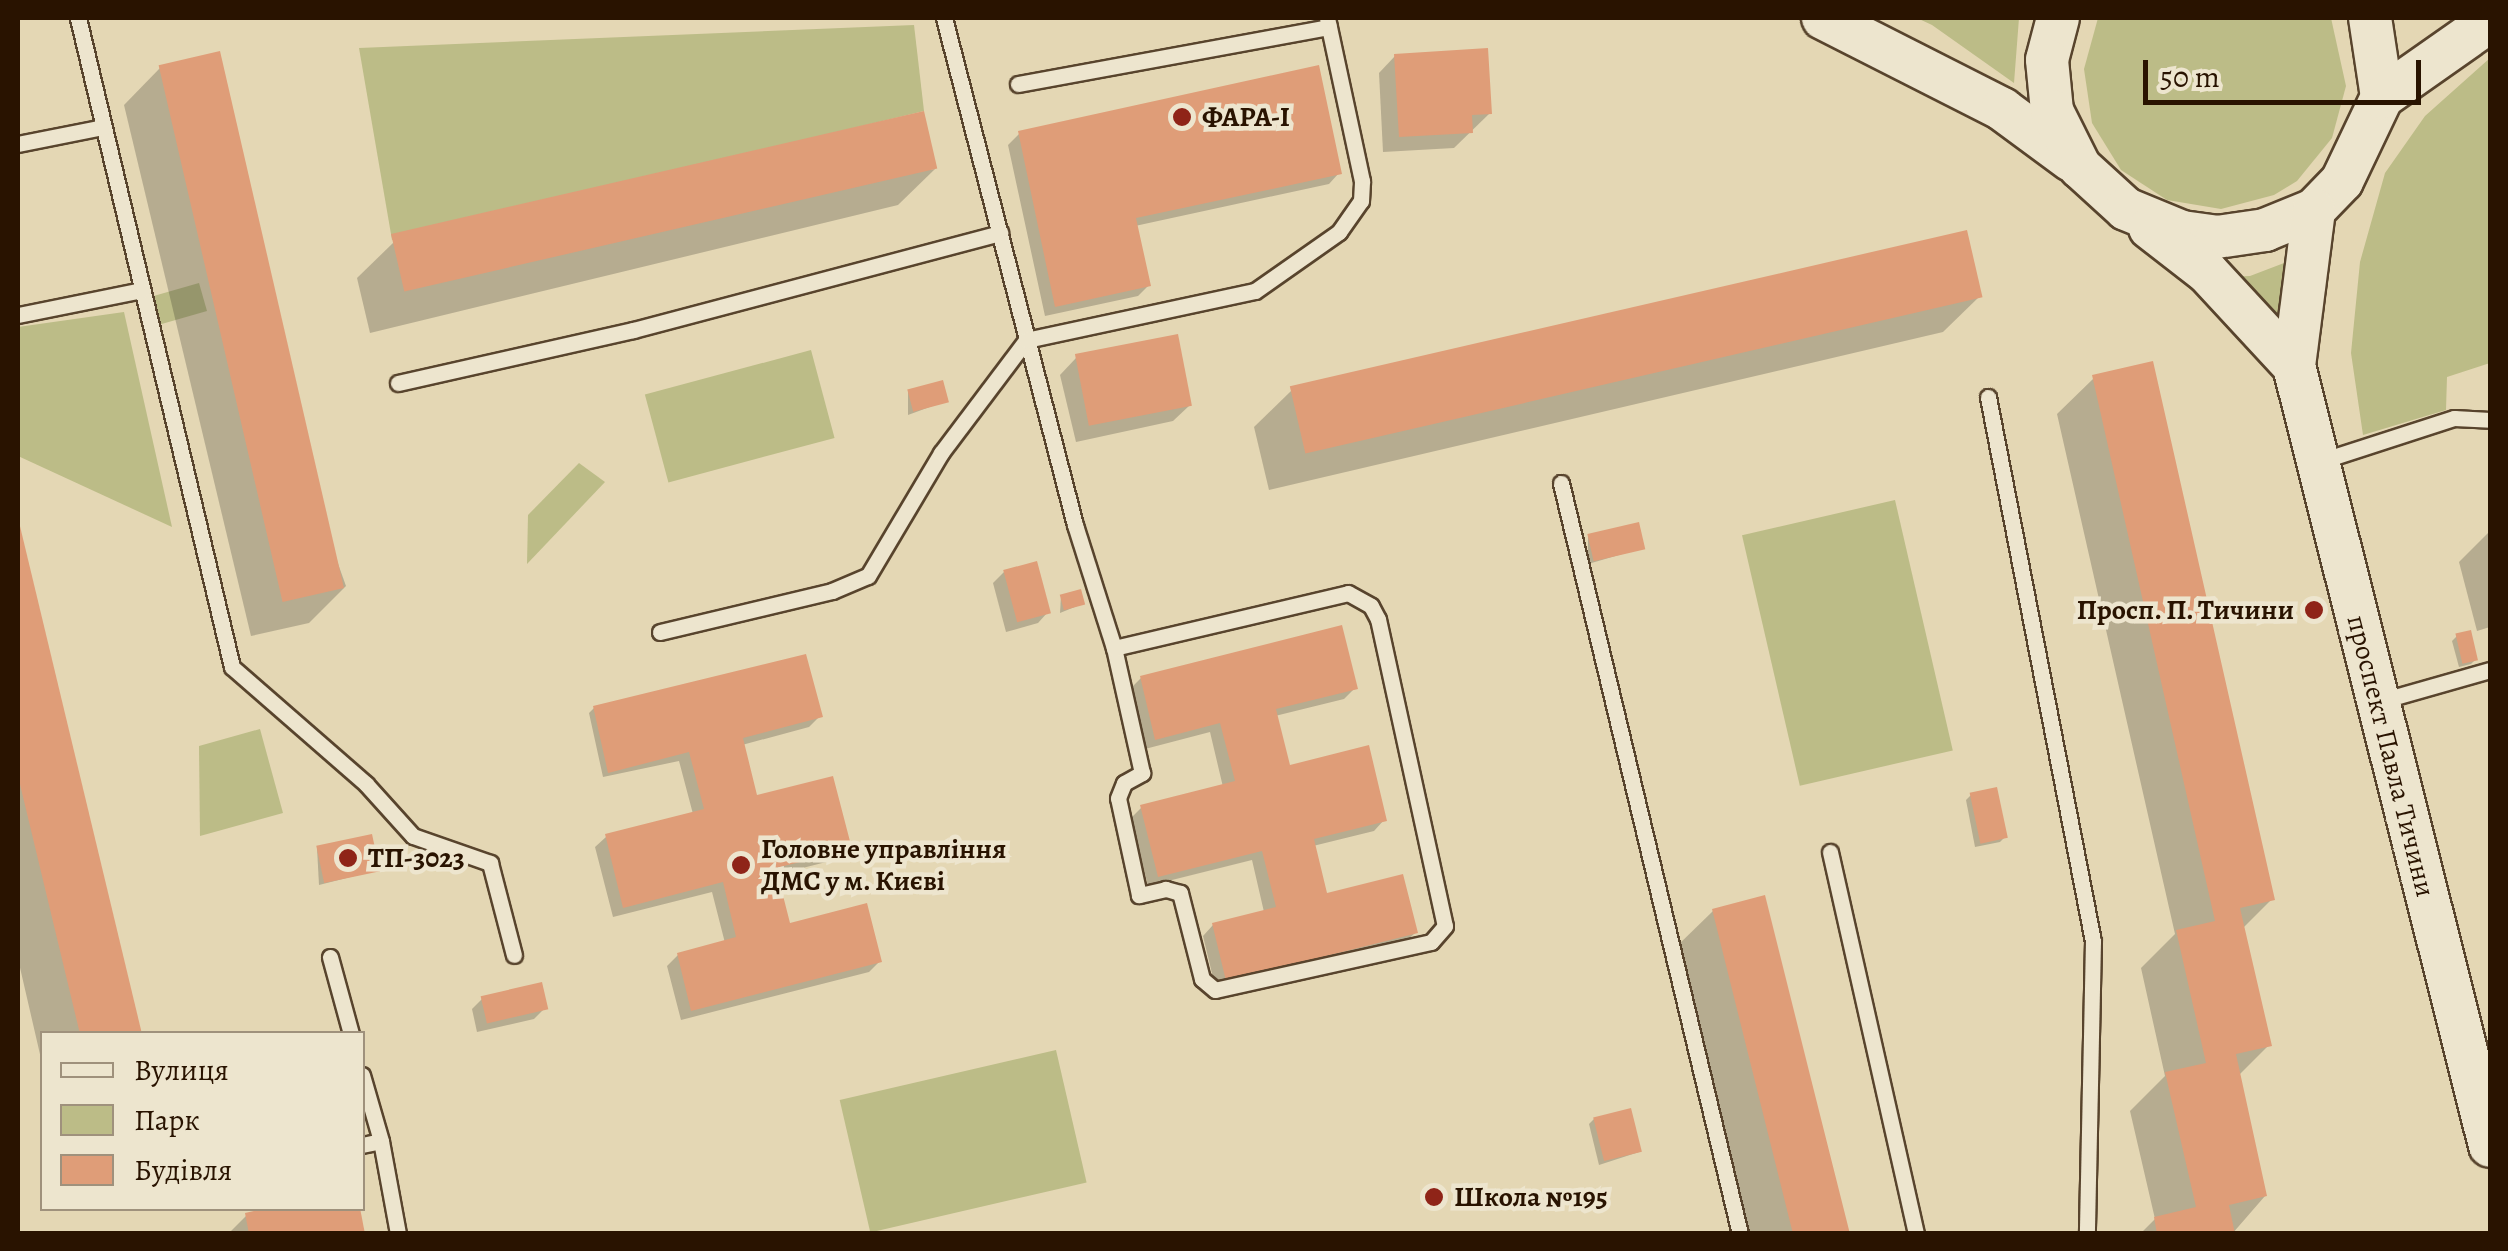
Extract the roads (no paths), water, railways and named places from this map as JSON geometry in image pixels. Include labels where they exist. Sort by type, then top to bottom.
[{"type":"street","points":[[1823,18],[2002,108],[2080,166]]},
{"type":"street","points":[[2058,18],[2047,60],[2052,111],[2080,166]]},
{"type":"street","points":[[2370,18],[2382,98]]},
{"type":"street","points":[[2126,209],[2182,232],[2218,238],[2266,230],[2314,210],[2342,181],[2382,98],[2490,21]]},
{"type":"street","name":"проспект Павла Тичини","points":[[2080,166],[2126,209],[2207,272],[2294,366]]},
{"type":"street","name":"проспект Павла Тичини","points":[[2314,210],[2294,366],[2490,1146]]},
{"type":"lane","points":[[78,18],[232,667],[366,784],[413,836],[490,864],[514,955]]},
{"type":"lane","points":[[944,18],[1026,340],[1114,648],[1142,772],[1124,783],[1118,798],[1138,895],[1166,889],[1180,894],[1208,986],[1222,990],[1440,936],[1446,915],[1371,606],[1348,594],[1114,648]]},
{"type":"lane","points":[[660,632],[832,591],[868,576],[941,454],[1026,340],[1256,291],[1353,218],[1362,181],[1328,22],[1018,84]]},
{"type":"lane","points":[[18,144],[103,126]]},
{"type":"lane","points":[[398,384],[633,330],[1000,233]]},
{"type":"lane","points":[[18,315],[142,290]]},
{"type":"lane","points":[[1988,396],[2093,942],[2087,1234]]},
{"type":"lane","points":[[2317,462],[2454,418],[2490,420]]},
{"type":"lane","points":[[1561,483],[1740,1234]]},
{"type":"lane","points":[[2377,702],[2490,670]]},
{"type":"lane","points":[[1830,852],[1916,1234]]},
{"type":"lane","points":[[330,957],[350,1031]]},
{"type":"lane","points":[[365,1087],[398,1234]]},
{"type":"lane","points":[[365,1144],[380,1141]]},
{"type":"place","name":"ФАРА-І","points":[[1182,117]]},
{"type":"place","name":"Просп. П. Тичини","points":[[2314,610]]},
{"type":"place","name":"ТП-3023","points":[[348,858]]},
{"type":"place","name":"Головне управління ДМС у м. Києві","points":[[741,865]]},
{"type":"place","name":"Школа №195","points":[[1434,1197]]}]
